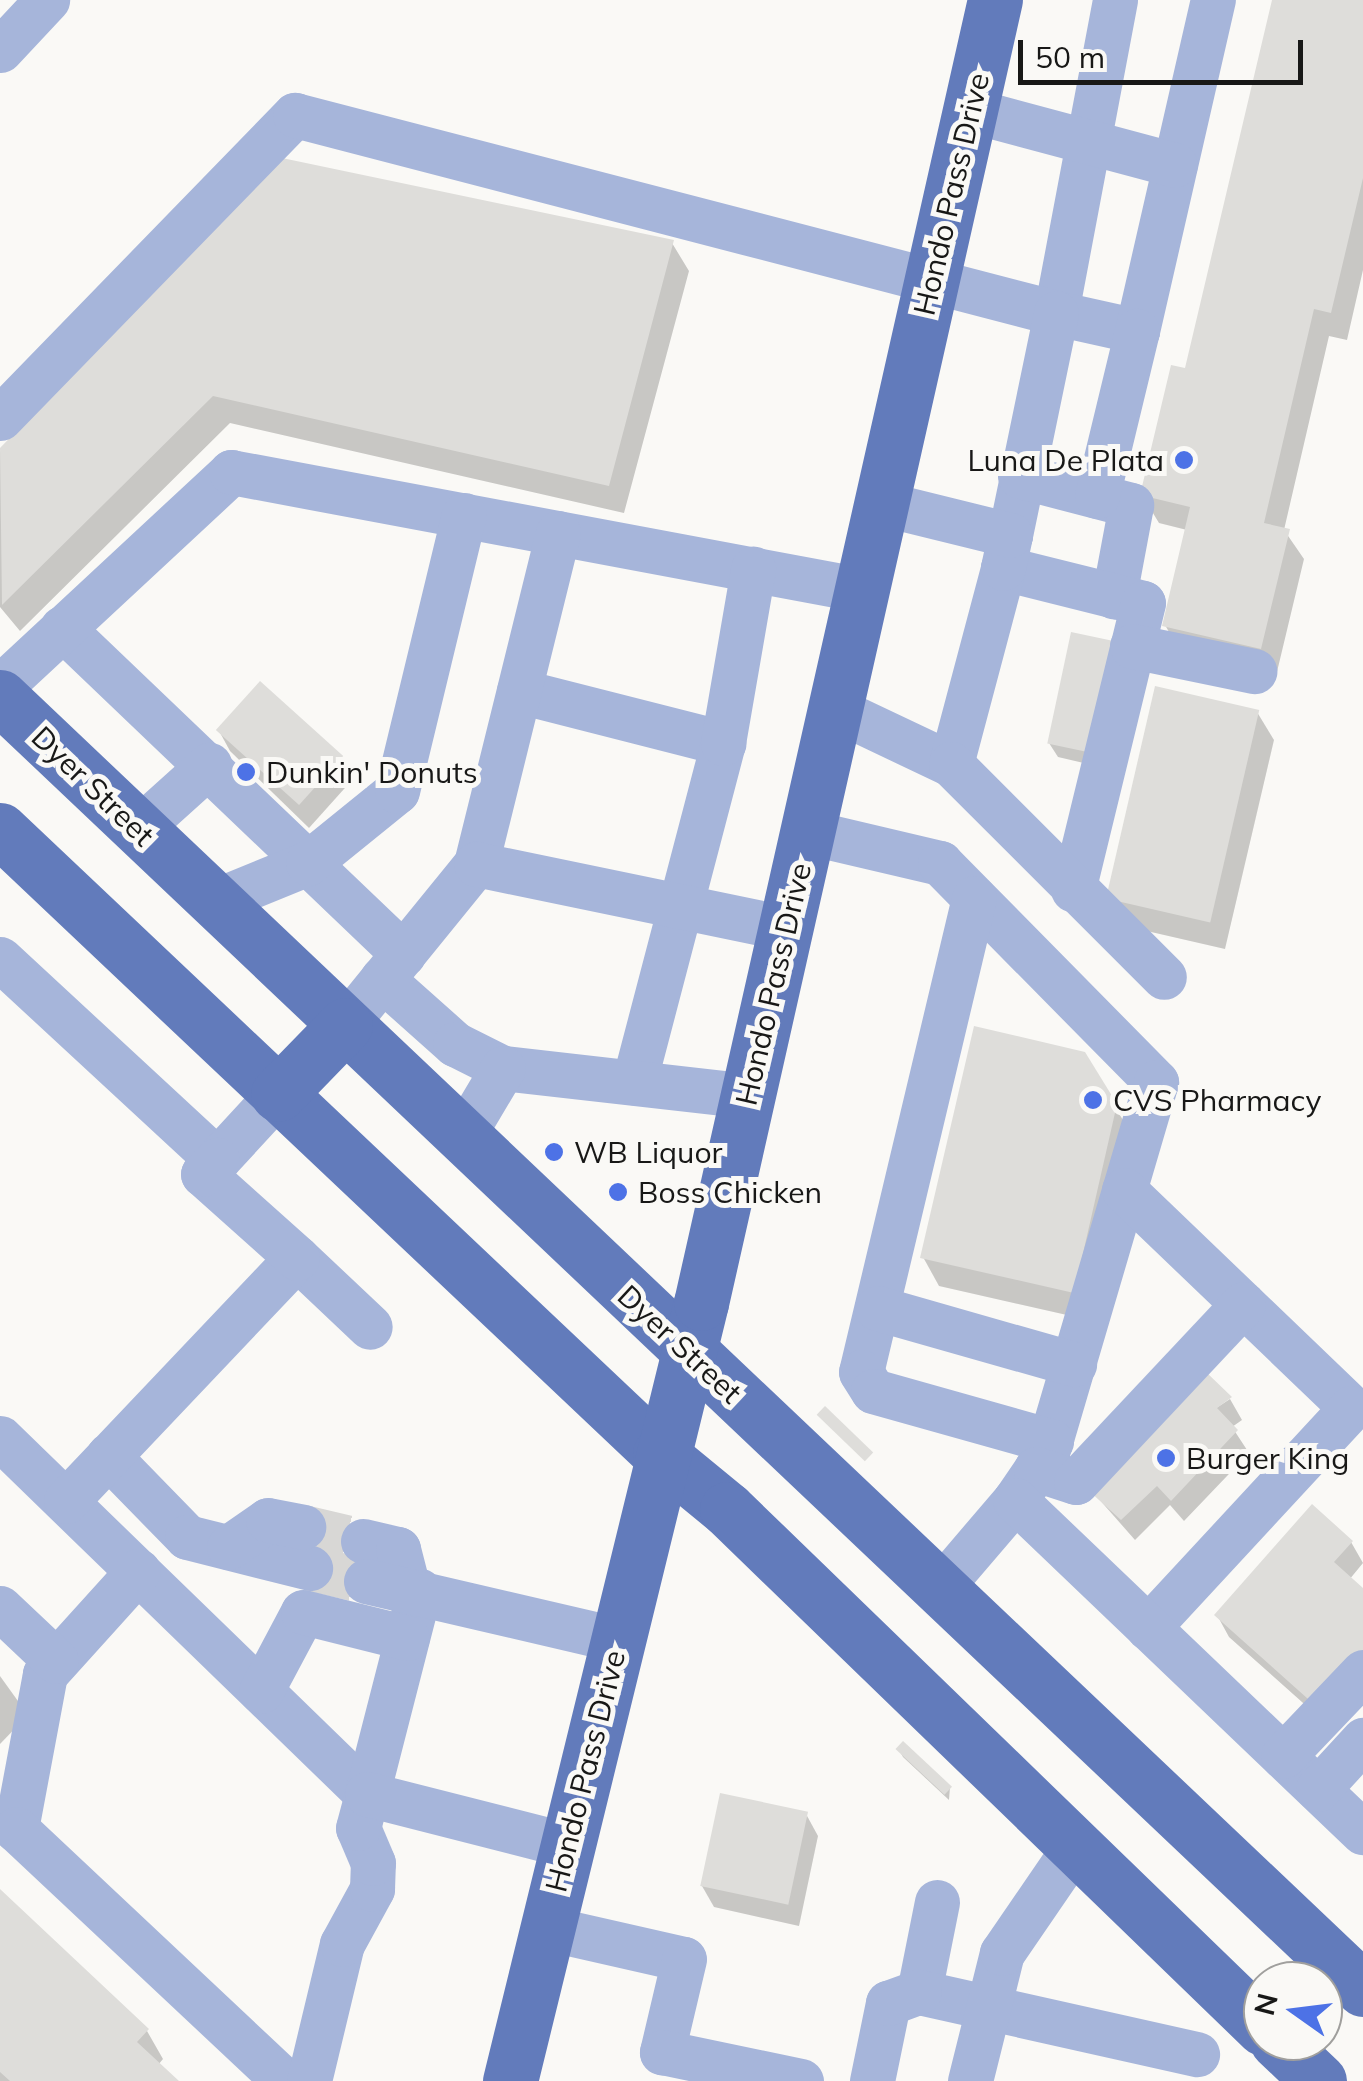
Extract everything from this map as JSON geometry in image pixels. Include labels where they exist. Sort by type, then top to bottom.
[{"type":"main road","name":"Hondo Pass Drive","points":[[510,2081],[660,1454],[688,1353],[996,0]]},
{"type":"main road","name":"Dyer Street","points":[[0,697],[1351,1984]]},
{"type":"main road","points":[[0,830],[660,1454],[728,1509],[1243,2009]]},
{"type":"main road","points":[[278,1094],[345,1025]]},
{"type":"main road","points":[[1298,2061],[1320,2081]]},
{"type":"street","points":[[0,50],[47,0]]},
{"type":"street","points":[[951,764],[1007,551],[1115,0]]},
{"type":"street","points":[[1097,496],[1213,0]]},
{"type":"street","points":[[970,110],[1175,165]]},
{"type":"street","points":[[0,418],[295,115],[1137,332]]},
{"type":"street","points":[[0,687],[230,472],[862,590]]},
{"type":"street","points":[[1020,476],[1131,506],[1114,596]]},
{"type":"street","points":[[882,503],[1114,596],[1143,603],[1073,890]]},
{"type":"street","points":[[215,901],[308,863],[398,790],[464,515]]},
{"type":"street","points":[[345,1025],[476,864],[558,533]]},
{"type":"street","points":[[634,1083],[684,906],[722,743],[753,568]]},
{"type":"street","points":[[62,628],[308,863],[455,1044],[504,1068],[748,1096]]},
{"type":"street","points":[[1132,646],[1254,671]]},
{"type":"street","points":[[519,691],[722,743]]},
{"type":"street","points":[[835,708],[951,764],[1164,977]]},
{"type":"street","points":[[138,829],[208,764]]},
{"type":"street","points":[[808,832],[940,863],[1156,1082],[1074,1364],[1034,1470],[939,1588]]},
{"type":"street","points":[[476,864],[786,928]]},
{"type":"street","points":[[974,898],[861,1372],[873,1391],[1034,1470],[1076,1482],[1243,1304]]},
{"type":"street","points":[[0,959],[217,1160]]},
{"type":"street","points":[[462,1137],[504,1068]]},
{"type":"street","points":[[278,1094],[204,1174],[370,1327]]},
{"type":"street","points":[[1124,1190],[1357,1414],[1148,1627]]},
{"type":"street","points":[[66,1501],[297,1258]]},
{"type":"street","points":[[877,1308],[1074,1364]]},
{"type":"street","points":[[0,1438],[367,1794],[567,1845]]},
{"type":"street","points":[[108,1456],[186,1537],[307,1559]]},
{"type":"street","points":[[1034,1470],[1148,1627],[1363,1832]]},
{"type":"street","points":[[138,1571],[45,1674],[16,1829],[284,2081]]},
{"type":"street","points":[[309,2081],[342,1944],[372,1889],[373,1863],[358,1828],[407,1638],[380,1578],[616,1639]]},
{"type":"street","points":[[0,1608],[56,1661]]},
{"type":"street","points":[[262,1691],[302,1612],[407,1638]]},
{"type":"street","points":[[1284,1756],[1363,1672]]},
{"type":"street","points":[[1318,1788],[1363,1740]]},
{"type":"street","points":[[970,2081],[1002,1953],[1074,1848]]},
{"type":"street","points":[[919,1992],[937,1902]]},
{"type":"street","points":[[547,1928],[684,1958],[662,2052],[801,2081]]},
{"type":"street","points":[[872,2081],[888,2003],[919,1992],[1197,2054]]},
{"type":"building","points":[[1272,0],[1363,0],[1363,178],[1331,313],[1314,309],[1264,523],[1290,529],[1261,649],[1162,626],[1190,507],[1140,495],[1171,365],[1185,368]]},
{"type":"building","points":[[282,158],[674,240],[609,486],[213,396],[2,605],[0,448]]},
{"type":"building","points":[[1071,632],[1122,643],[1098,754],[1047,744]]},
{"type":"building","points":[[260,681],[343,756],[299,805],[216,730]]},
{"type":"building","points":[[1155,686],[1259,710],[1210,922],[1106,898]]},
{"type":"building","name":"CVS Pharmacy","points":[[974,1026],[1085,1052],[1117,1104],[1074,1293],[920,1258]]},
{"type":"building","name":"Burger King","points":[[1206,1372],[1232,1397],[1217,1408],[1238,1430],[1171,1501],[1157,1486],[1121,1520],[1088,1490]]},
{"type":"building","points":[[825,1406],[873,1453],[865,1461],[817,1415]]},
{"type":"building","points":[[1312,1504],[1353,1541],[1334,1562],[1363,1588],[1363,1655],[1317,1707],[1214,1615]]},
{"type":"building","points":[[903,1741],[952,1787],[944,1795],[895,1749]]},
{"type":"building","points":[[720,1793],[808,1812],[788,1905],[700,1886]]},
{"type":"building","points":[[0,1889],[149,2029],[137,2042],[179,2081],[10,2081],[0,2072]]},
{"type":"tunnel","points":[[303,1527],[363,1541]]},
{"type":"tunnel","points":[[310,1568],[366,1581]]},
{"type":"place","name":"Luna De Plata","points":[[1184,460]]},
{"type":"place","name":"Dunkin' Donuts","points":[[246,772]]},
{"type":"place","name":"CVS Pharmacy","points":[[1093,1100]]},
{"type":"place","name":"WB Liquor","points":[[554,1152]]},
{"type":"place","name":"Boss Chicken","points":[[618,1192]]},
{"type":"place","name":"Burger King","points":[[1166,1458]]}]
